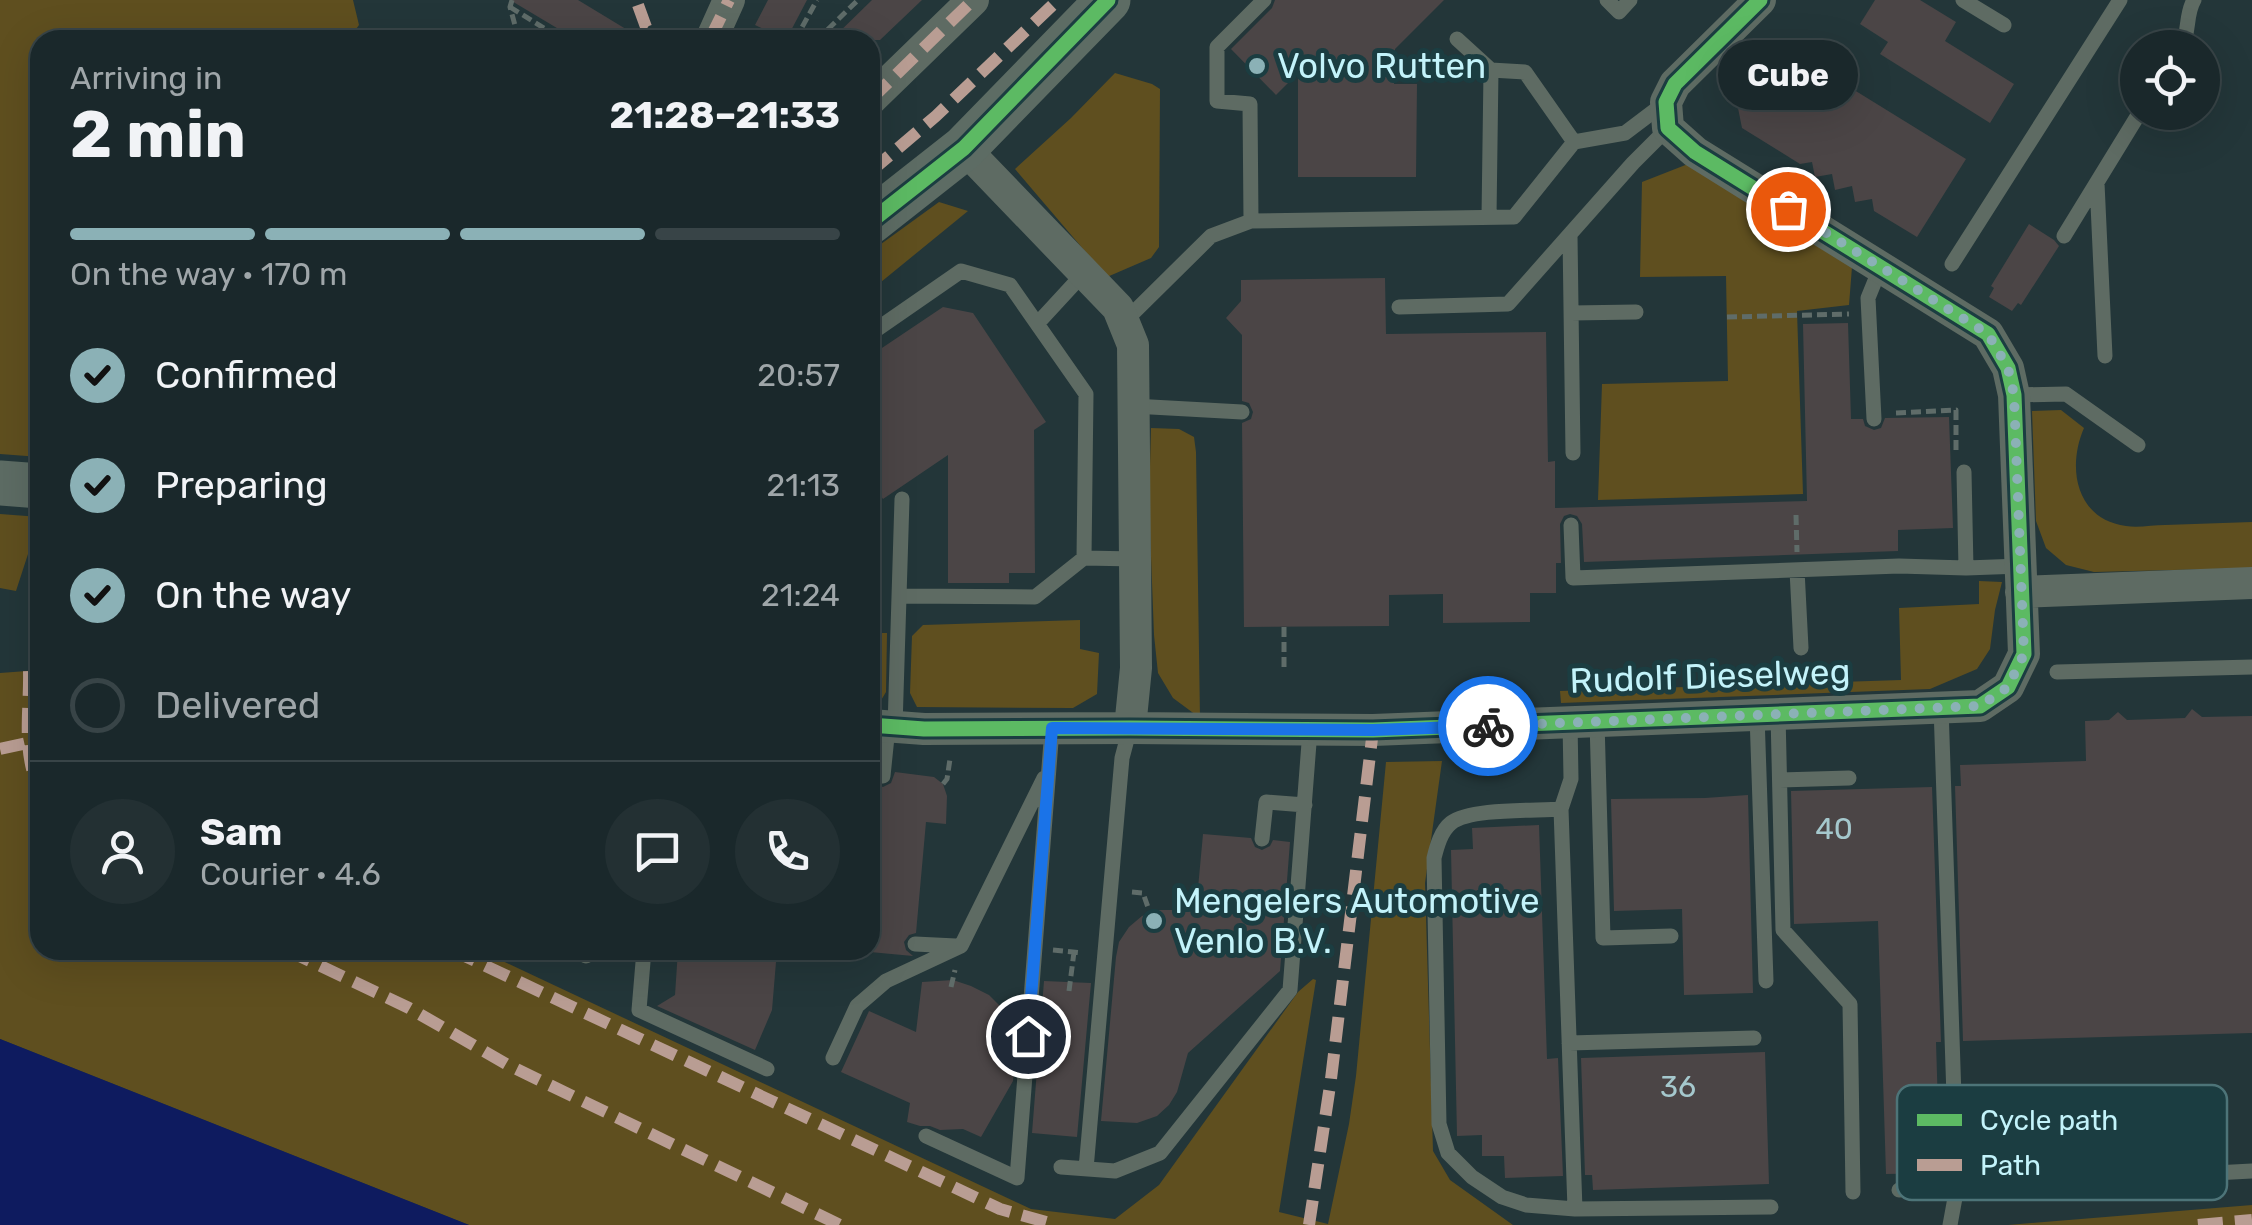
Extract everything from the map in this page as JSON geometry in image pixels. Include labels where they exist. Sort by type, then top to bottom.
[{"type":"street","points":[[715,30],[729,0]]},
{"type":"street","points":[[880,90],[973,0]]},
{"type":"street","points":[[880,206],[964,148],[1108,0]]},
{"type":"street","points":[[1667,115],[1676,84],[1760,0]]},
{"type":"street","name":"Rudolf Dieselweg","points":[[884,726],[924,730],[1373,730],[1980,706],[2008,687],[2024,654],[2014,395],[2008,368],[1988,334],[1694,152],[1667,115]]},
{"type":"street","points":[[964,148],[1118,308],[1133,345],[1136,668],[1130,728]]},
{"type":"street","points":[[0,483],[30,485]]},
{"type":"street","points":[[2021,579],[2252,583]]},
{"type":"lane","points":[[1250,222],[1250,104],[1217,102],[1217,47],[1264,0]]},
{"type":"lane","points":[[1607,0],[1619,12],[1630,0]]},
{"type":"lane","points":[[1963,0],[2004,25]]},
{"type":"lane","points":[[1952,264],[2120,0]]},
{"type":"lane","points":[[2186,30],[2194,0]]},
{"type":"lane","points":[[1457,39],[1491,70],[1525,72],[1574,142]]},
{"type":"lane","points":[[1489,217],[1491,70]]},
{"type":"lane","points":[[1124,322],[1211,236],[1250,222],[1514,217],[1574,142],[1625,133],[1667,115]]},
{"type":"lane","points":[[1399,306],[1508,304],[1633,163],[1667,115]]},
{"type":"lane","points":[[2064,236],[2129,130]]},
{"type":"lane","points":[[2097,183],[2104,356]]},
{"type":"lane","points":[[1570,235],[1574,453]]},
{"type":"lane","points":[[1874,419],[1868,298],[1881,266]]},
{"type":"lane","points":[[880,327],[961,270],[1010,285],[1086,394],[1084,558]]},
{"type":"lane","points":[[1037,324],[1084,273]]},
{"type":"lane","points":[[1572,313],[1636,312]]},
{"type":"lane","points":[[2014,395],[2066,394],[2138,445]]},
{"type":"lane","points":[[1133,406],[1242,412]]},
{"type":"lane","points":[[1964,472],[1966,568]]},
{"type":"lane","points":[[882,776],[900,596],[902,499]]},
{"type":"lane","points":[[1571,525],[1572,578],[1899,566],[1966,568],[2021,579]]},
{"type":"lane","points":[[900,596],[1035,598],[1084,558],[1135,559]]},
{"type":"lane","points":[[1798,570],[1801,648]]},
{"type":"lane","points":[[2056,672],[2252,668]]},
{"type":"lane","points":[[1941,707],[1954,1085]]},
{"type":"lane","points":[[1768,714],[1780,780],[1782,930],[1850,1004],[1854,1192]]},
{"type":"lane","points":[[1766,981],[1768,714]]},
{"type":"lane","points":[[1575,1209],[1560,810],[1572,780],[1584,722]]},
{"type":"lane","points":[[1584,722],[1603,938],[1671,936]]},
{"type":"lane","points":[[926,1136],[1018,1178],[1052,728]]},
{"type":"lane","points":[[1086,1169],[1122,758],[1130,728]]},
{"type":"lane","points":[[1061,1167],[1114,1171],[1160,1152],[1290,990],[1310,730]]},
{"type":"lane","points":[[832,1058],[857,1006],[886,981],[961,946],[1048,768]]},
{"type":"lane","points":[[1780,780],[1848,778]]},
{"type":"lane","points":[[1262,839],[1266,802],[1305,804]]},
{"type":"lane","points":[[1560,810],[1466,815],[1448,825],[1437,844],[1434,858],[1439,1124],[1448,1153],[1472,1177],[1502,1197],[1526,1205],[1575,1209],[1771,1207]]},
{"type":"lane","points":[[915,944],[961,946]]},
{"type":"lane","points":[[643,960],[639,1010],[766,1069]]},
{"type":"lane","points":[[1569,1043],[1754,1038]]},
{"type":"lane","points":[[2227,1172],[2252,1171]]},
{"type":"lane","points":[[1950,1225],[1955,1200]]},
{"type":"path","points":[[800,30],[817,0]]},
{"type":"path","points":[[827,30],[858,0]]},
{"type":"path","points":[[511,3],[516,30]]},
{"type":"path","points":[[511,3],[548,30]]},
{"type":"path","points":[[1727,317],[1868,314]]},
{"type":"path","points":[[1920,412],[1956,410],[1956,460],[1964,472]]},
{"type":"path","points":[[1796,515],[1798,570]]},
{"type":"path","points":[[1284,627],[1284,668]]},
{"type":"path","points":[[1035,948],[1104,955]]},
{"type":"path","points":[[1069,990],[1074,952]]},
{"type":"shaded area","points":[[0,0],[353,0],[359,25],[355,30],[30,30],[30,456],[0,454]]},
{"type":"shaded area","points":[[1115,73],[1160,89],[1159,247],[1151,258],[1107,277],[1015,169]]},
{"type":"shaded area","points":[[1688,164],[1852,267],[1849,305],[1797,311],[1803,494],[1598,500],[1602,384],[1728,381],[1726,276],[1640,277],[1642,182]]},
{"type":"shaded area","points":[[939,202],[968,211],[880,283],[880,245]]},
{"type":"shaded area","points":[[2061,410],[2084,428],[2076,474],[2086,502],[2096,513],[2131,527],[2252,522],[2252,568],[2094,572],[2066,565],[2046,548],[2036,521],[2032,411]]},
{"type":"shaded area","points":[[1151,428],[1179,429],[1194,437],[1200,718],[1173,698],[1158,673],[1149,504]]},
{"type":"shaded area","points":[[0,514],[30,516],[30,548],[16,591],[0,588]]},
{"type":"shaded area","points":[[1979,581],[2002,582],[1990,649],[1977,669],[1930,689],[1561,703],[1560,691],[1901,680],[1899,608],[1979,604]]},
{"type":"shaded area","points":[[1080,620],[1080,649],[1099,653],[1097,694],[1073,708],[917,707],[910,693],[912,636],[923,625]]},
{"type":"shaded area","points":[[880,633],[887,633],[886,692],[880,702]]},
{"type":"shaded area","points":[[30,671],[30,960],[500,960],[1031,1209],[1115,1219],[1159,1185],[1298,992],[1313,979],[1316,980],[1279,1212],[1328,1224],[1356,1076],[1386,762],[1442,761],[1425,883],[1433,1151],[1450,1180],[1513,1225],[469,1225],[0,1039],[0,673]]},
{"type":"shaded area","points":[[0,1039],[469,1225],[0,1225]]},
{"type":"shaded area","points":[[2252,1205],[2252,1225],[2008,1225]]},
{"type":"building","points":[[510,0],[578,0],[628,30],[560,30]]},
{"type":"building","points":[[768,0],[807,0],[791,30],[765,30],[755,25]]},
{"type":"building","points":[[872,0],[922,0],[880,40],[880,30],[841,30]]},
{"type":"building","points":[[1275,0],[1444,0],[1395,49],[1394,84],[1417,84],[1416,177],[1298,177],[1298,73],[1276,95],[1231,49],[1272,8]]},
{"type":"building","points":[[1875,0],[1920,0],[1956,22],[1945,41],[2014,84],[1990,123],[1880,54],[1888,42],[1860,24]]},
{"type":"building","points":[[1778,43],[1966,159],[1917,237],[1874,211],[1872,199],[1855,202],[1852,186],[1835,190],[1832,174],[1815,177],[1812,162],[1800,164],[1742,128],[1738,108]]},
{"type":"building","points":[[2029,224],[2059,246],[2021,305],[2018,303],[2012,311],[1989,297],[1994,288],[1991,286]]},
{"type":"building","points":[[1385,278],[1386,334],[1546,332],[1548,462],[1555,461],[1555,508],[1807,501],[1803,324],[1848,323],[1851,419],[1863,419],[1865,426],[1874,430],[1881,428],[1885,418],[1949,417],[1953,528],[1898,530],[1898,551],[1584,562],[1582,524],[1570,514],[1560,524],[1561,563],[1556,563],[1556,593],[1530,593],[1530,622],[1443,623],[1443,594],[1389,595],[1389,626],[1244,627],[1242,423],[1251,419],[1253,412],[1249,403],[1242,401],[1242,335],[1226,318],[1241,301],[1241,280]]},
{"type":"building","points":[[943,307],[973,313],[1046,422],[1034,430],[1035,573],[1009,573],[1009,583],[948,583],[948,455],[883,499],[880,349]]},
{"type":"building","points":[[2192,709],[2202,717],[2252,716],[2252,1033],[1963,1041],[1955,786],[1961,786],[1960,765],[2086,761],[2085,721],[2109,720],[2118,712],[2127,720],[2185,718]]},
{"type":"building","points":[[895,772],[934,777],[943,784],[947,796],[946,824],[926,822],[916,933],[904,942],[913,956],[880,953],[880,786],[891,783]]},
{"type":"building","points":[[1932,787],[1941,1042],[1936,1042],[1937,1085],[1897,1085],[1897,1174],[1886,1174],[1878,921],[1794,924],[1791,791]]},
{"type":"building","points":[[1748,795],[1753,993],[1684,995],[1682,909],[1614,911],[1611,799]]},
{"type":"building","points":[[1539,825],[1547,1059],[1558,1058],[1563,1176],[1505,1178],[1504,1156],[1482,1156],[1482,1135],[1457,1136],[1451,850],[1473,849],[1472,828]]},
{"type":"building","points":[[1203,834],[1251,838],[1255,847],[1262,850],[1273,840],[1290,842],[1280,971],[1188,1053],[1177,1092],[1157,1116],[1137,1123],[1101,1121],[1119,942],[1142,916],[1158,910],[1196,910]]},
{"type":"building","points":[[677,960],[776,960],[772,1010],[755,1050],[657,1006],[675,995]]},
{"type":"building","points":[[953,980],[989,995],[1018,1024],[1013,1081],[981,1137],[963,1129],[940,1130],[907,1122],[910,1103],[841,1072],[869,1011],[916,1032],[922,982]]},
{"type":"building","points":[[1044,981],[1091,983],[1077,1137],[1032,1133]]},
{"type":"building","points":[[1765,1052],[1769,1184],[1593,1190],[1592,1175],[1585,1175],[1581,1058]]},
{"type":"marked path","points":[[714,30],[729,0]]},
{"type":"marked path","points":[[880,90],[973,0]]},
{"type":"marked path","points":[[880,164],[1058,0]]},
{"type":"marked path","points":[[638,5],[650,30]]},
{"type":"marked path","points":[[29,671],[30,761]]},
{"type":"marked path","points":[[1309,1225],[1331,1079],[1373,730]]},
{"type":"marked path","points":[[0,749],[27,743]]},
{"type":"marked path","points":[[308,960],[409,1008],[508,1065],[840,1225]]},
{"type":"marked path","points":[[473,960],[1000,1209],[1057,1225]]},
{"type":"marked path","points":[[2198,1225],[2252,1220]]},
{"type":"cycle path","points":[[880,214],[964,148],[1108,0]]},
{"type":"cycle path","points":[[880,726],[1373,730],[1980,706],[2008,687],[2024,654],[2014,395],[2008,368],[1988,334],[1695,152],[1668,128],[1666,102],[1675,84],[1760,0]]},
{"type":"way so far","points":[[1488,726],[1980,706],[2008,687],[2024,654],[2014,395],[2008,368],[1988,334],[1788,209]]},
{"type":"place","name":"Volvo Rutten","points":[[1257,66]]},
{"type":"place","name":"Cube","points":[[1788,209]]},
{"type":"place","name":"Mengelers Automotive Venlo B.V.","points":[[1154,921]]},
{"type":"route","points":[[1028,1036],[1052,728],[1373,730],[1488,726]]}]
